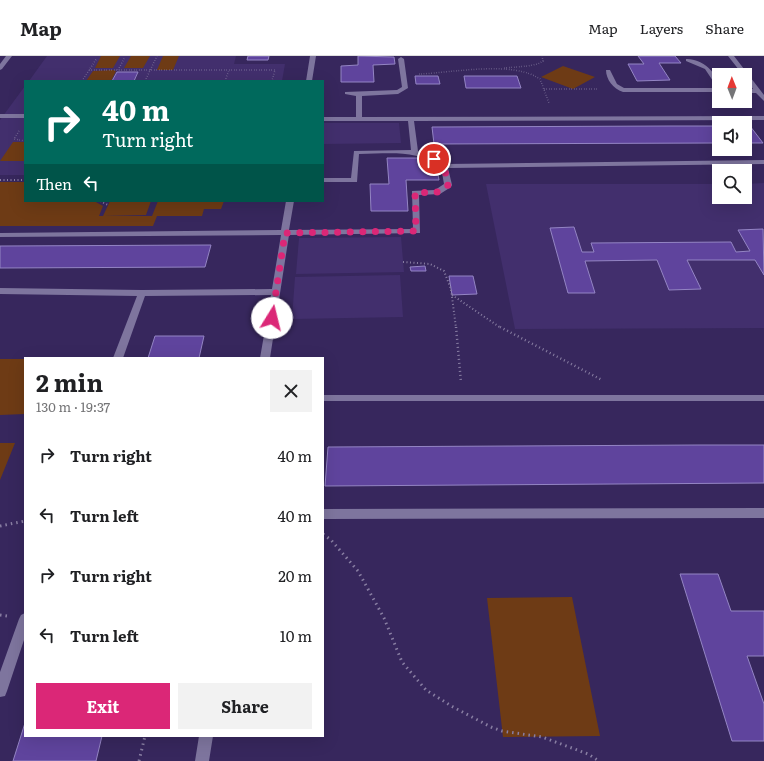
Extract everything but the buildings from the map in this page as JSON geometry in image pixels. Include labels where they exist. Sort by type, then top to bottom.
[{"type":"street","points":[[0,68],[9,56]]},
{"type":"street","points":[[309,80],[313,56]]},
{"type":"street","points":[[731,56],[764,99]]},
{"type":"street","points":[[347,94],[398,92],[403,90],[405,88],[401,58]]},
{"type":"street","points":[[688,60],[707,68],[712,76]]},
{"type":"street","points":[[608,71],[614,86],[623,90],[712,90]]},
{"type":"street","points":[[752,91],[758,91]]},
{"type":"street","points":[[359,94],[359,119]]},
{"type":"street","points":[[0,116],[24,116]]},
{"type":"street","points":[[324,120],[764,118]]},
{"type":"street","points":[[411,119],[415,152]]},
{"type":"street","points":[[324,180],[354,180],[356,152],[415,152],[434,159],[444,166],[764,162]]},
{"type":"street","points":[[0,235],[416,231],[415,193],[437,192],[443,190],[448,185],[444,166]]},
{"type":"street","points":[[265,357],[290,202]]},
{"type":"street","points":[[0,291],[142,293],[276,292]]},
{"type":"street","points":[[118,357],[142,293]]},
{"type":"street","points":[[324,398],[764,398]]},
{"type":"street","points":[[324,514],[764,513]]},
{"type":"street","points":[[0,691],[24,622]]},
{"type":"street","points":[[202,761],[206,737]]},
{"type":"path","points":[[145,80],[157,56]]},
{"type":"path","points":[[403,74],[448,73],[500,69],[538,64],[543,61],[542,56]]},
{"type":"path","points":[[118,70],[125,57]]},
{"type":"path","points":[[83,80],[97,58]]},
{"type":"path","points":[[500,69],[537,76],[540,79],[544,89],[554,119]]},
{"type":"path","points":[[89,70],[275,70],[272,80]]},
{"type":"path","points":[[225,80],[229,70]]},
{"type":"path","points":[[544,89],[602,89]]},
{"type":"path","points":[[21,127],[14,139],[24,141]]},
{"type":"path","points":[[0,180],[24,180]]},
{"type":"path","points":[[102,202],[108,205]]},
{"type":"path","points":[[403,262],[436,266],[445,272],[452,295],[463,398]]},
{"type":"path","points":[[452,295],[486,319],[531,345],[582,367],[608,384],[620,398]]},
{"type":"path","points":[[0,526],[24,521]]},
{"type":"path","points":[[324,535],[331,540],[358,571],[384,618],[402,662],[426,690],[453,707],[491,727],[502,731],[542,737],[588,754],[599,761]]},
{"type":"path","points":[[139,761],[145,737]]},
{"type":"shaded area","points":[[47,56],[236,56],[234,64],[285,64],[282,80],[30,80]]},
{"type":"shaded area","points":[[101,56],[120,56],[113,68],[95,68]]},
{"type":"shaded area","points":[[131,56],[150,56],[143,68],[124,68]]},
{"type":"shaded area","points":[[163,56],[179,56],[173,70],[157,70]]},
{"type":"shaded area","points":[[563,66],[595,77],[573,89],[541,77]]},
{"type":"shaded area","points":[[93,71],[116,71],[112,80],[87,80]]},
{"type":"shaded area","points":[[24,87],[24,175],[0,175],[0,120]]},
{"type":"shaded area","points":[[324,123],[399,123],[401,143],[324,144]]},
{"type":"shaded area","points":[[13,142],[24,142],[24,161],[0,161]]},
{"type":"shaded area","points":[[0,182],[24,182],[24,202],[96,202],[103,206],[99,216],[152,216],[158,202],[224,202],[221,209],[204,209],[202,216],[157,216],[153,226],[0,226]]},
{"type":"shaded area","points":[[764,183],[764,328],[515,329],[486,184],[712,184],[712,204],[752,204],[752,184]]},
{"type":"shaded area","points":[[110,202],[151,202],[146,215],[103,216]]},
{"type":"shaded area","points":[[401,237],[404,272],[296,274],[299,238]]},
{"type":"shaded area","points":[[400,275],[403,317],[292,319],[295,277]]},
{"type":"shaded area","points":[[0,359],[24,359],[24,414],[0,415]]},
{"type":"shaded area","points":[[0,443],[15,443],[0,480]]},
{"type":"shaded area","points":[[572,597],[600,736],[503,737],[487,598]]},
{"type":"route","points":[[272,318],[285,233],[416,231],[415,193],[437,192],[443,190],[448,185],[444,166],[434,159]]}]
